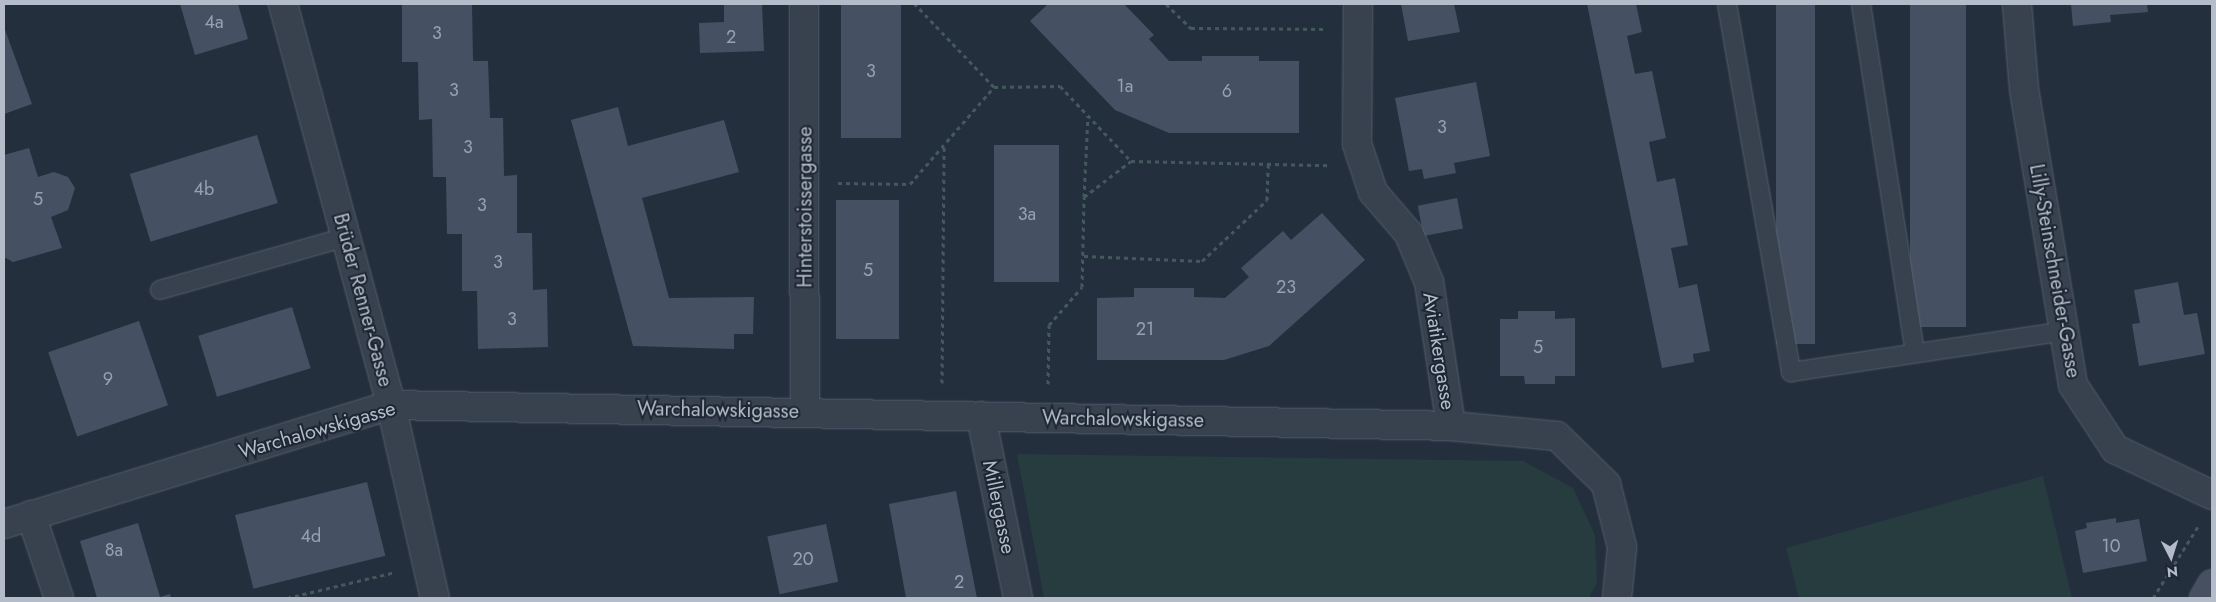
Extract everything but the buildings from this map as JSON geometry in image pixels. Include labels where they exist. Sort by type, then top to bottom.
[{"type":"street","name":"Brüder Renner-Gasse","points":[[283,4],[391,405],[435,598]]},
{"type":"street","name":"Hinterstoissergasse","points":[[804,4],[806,411]]},
{"type":"street","name":"Lilly-Steinschneider-Gasse","points":[[2017,4],[2024,89],[2073,385],[2114,449],[2207,507]]},
{"type":"street","name":"Aviatikergasse","points":[[1358,17],[1357,144],[1373,192],[1410,234],[1429,282],[1451,426],[1557,436],[1606,484],[1622,548],[1616,598]]},
{"type":"street","name":"Warchalowskigasse","points":[[4,524],[391,405],[806,411],[1451,426]]},
{"type":"street","name":"Millergasse","points":[[980,416],[1018,598]]},
{"type":"street","points":[[31,515],[58,598]]},
{"type":"street","points":[[2204,598],[2212,584]]},
{"type":"lane","points":[[1727,4],[1791,372],[2064,331]]},
{"type":"lane","points":[[1862,4],[1915,353]]},
{"type":"lane","points":[[160,290],[346,237]]},
{"type":"path","points":[[915,4],[994,87],[1060,86],[1131,160]]},
{"type":"path","points":[[1166,4],[1191,28],[1358,17]]},
{"type":"path","points":[[805,183],[910,184],[994,87]]},
{"type":"path","points":[[1048,418],[1049,324],[1082,287],[1088,116]]},
{"type":"path","points":[[942,415],[944,144]]},
{"type":"path","points":[[1084,198],[1131,160],[1364,166]]},
{"type":"path","points":[[1084,256],[1202,261],[1267,200],[1268,164]]},
{"type":"path","points":[[2153,598],[2207,507]]},
{"type":"path","points":[[287,598],[428,564]]},
{"type":"green space","points":[[1017,454],[1523,461],[1573,488],[1595,535],[1597,582],[1589,598],[1044,598]]},
{"type":"green space","points":[[2043,476],[2072,598],[1799,598],[1786,548]]}]
